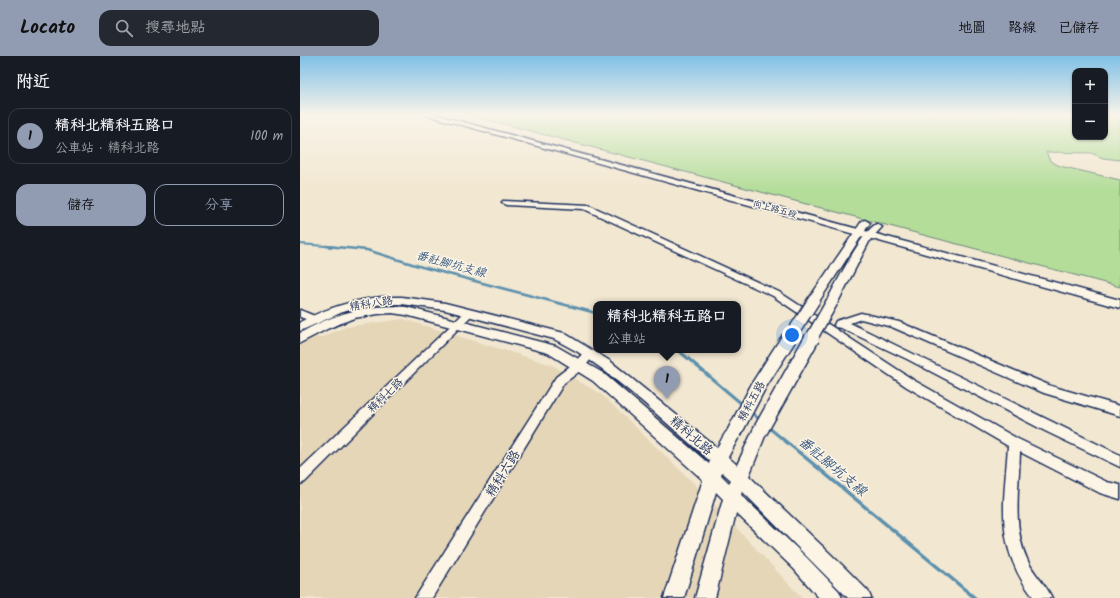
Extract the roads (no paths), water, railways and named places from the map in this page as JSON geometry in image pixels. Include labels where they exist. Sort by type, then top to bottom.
[{"type":"main road","name":"向上路五段","points":[[530,140],[1120,295]]},
{"type":"main road","name":"向上路五段","points":[[544,140],[868,229],[1120,304]]},
{"type":"street","points":[[506,203],[530,206],[568,205],[586,207],[776,294],[838,328],[911,384],[1014,443],[1105,488],[1120,492]]},
{"type":"street","name":"精科五路","points":[[674,598],[712,477],[720,459],[759,385],[814,300],[868,229]]},
{"type":"street","name":"精科五路","points":[[705,598],[732,496],[760,431],[832,302],[868,229]]},
{"type":"street","name":"精科八路","points":[[300,327],[314,319],[356,304],[387,299],[415,301],[470,313]]},
{"type":"street","name":"精科八路","points":[[300,339],[340,318],[361,312],[381,309],[398,310],[458,324]]},
{"type":"street","points":[[300,313],[314,319]]},
{"type":"street","name":"精科七路","points":[[300,478],[470,313]]},
{"type":"street","name":"精科北路","points":[[470,313],[560,336],[615,372],[740,477],[823,558],[861,598]]},
{"type":"street","points":[[838,328],[861,316],[895,324],[1048,390],[1120,411]]},
{"type":"street","name":"精科北路","points":[[458,324],[552,349],[598,377],[712,477],[800,563],[832,598]]},
{"type":"street","points":[[838,328],[875,338],[1073,440],[1120,461]]},
{"type":"street","name":"精科六路","points":[[423,598],[560,380],[578,366],[588,354]]},
{"type":"street","points":[[1014,443],[1013,475],[1010,498],[1010,530],[1019,561],[1026,575],[1044,598]]},
{"type":"waterway","name":"番社腳坑支線","points":[[300,244],[329,246]]},
{"type":"waterway","name":"番社腳坑支線","points":[[329,246],[338,247]]},
{"type":"waterway","name":"番社腳坑支線","points":[[329,246],[367,250],[422,267],[593,312]]},
{"type":"waterway","name":"番社腳坑支線","points":[[682,353],[743,405]]},
{"type":"waterway","name":"番社腳坑支線","points":[[750,411],[761,421]]},
{"type":"waterway","name":"番社腳坑支線","points":[[768,427],[801,454]]},
{"type":"waterway","name":"番社腳坑支線","points":[[800,453],[975,598]]},
{"type":"place","name":"精科北精科五路口","points":[[667,399]]}]
